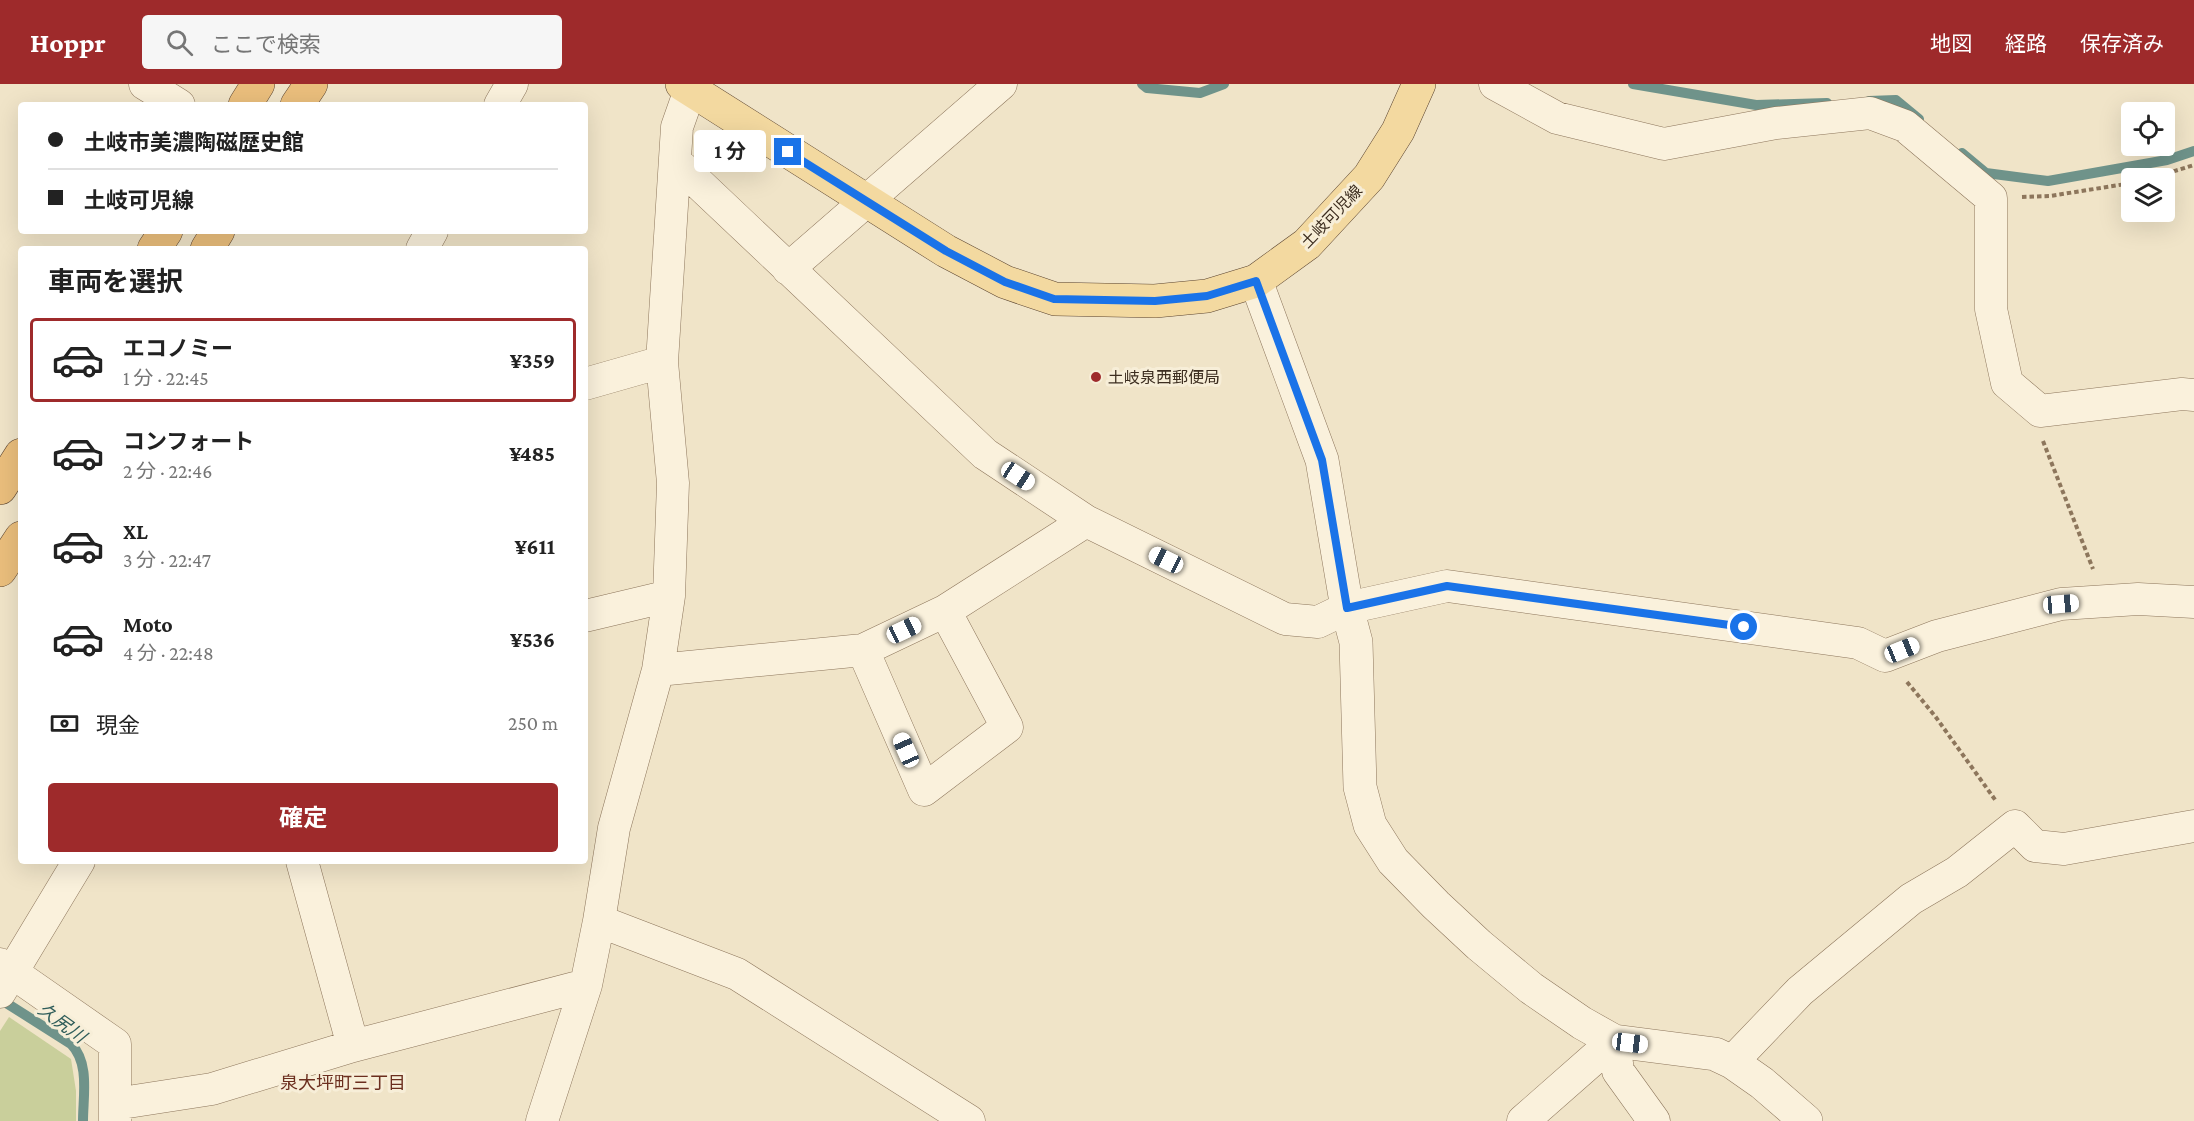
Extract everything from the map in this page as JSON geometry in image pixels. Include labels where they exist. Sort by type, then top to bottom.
[{"type":"highway","points":[[247,102],[258,84]]},
{"type":"highway","points":[[299,102],[311,84]]},
{"type":"highway","points":[[0,488],[18,460]]},
{"type":"highway","points":[[0,570],[18,542]]},
{"type":"main road","name":"土岐可児線","points":[[689,86],[867,202],[946,251],[1005,282],[1054,299],[1155,301],[1207,296],[1256,281],[1306,244],[1369,177],[1398,131],[1419,84]]},
{"type":"street","points":[[145,84],[175,102]]},
{"type":"street","points":[[502,102],[512,84]]},
{"type":"street","points":[[788,269],[1001,84]]},
{"type":"street","points":[[1495,84],[1557,118],[1664,144],[1776,123],[1870,112],[1905,126],[1991,198],[1991,309],[2007,383],[2040,411],[2182,394],[2194,395]]},
{"type":"street","points":[[542,1121],[586,984],[614,828],[658,670],[669,596],[673,483],[662,362],[677,127],[689,86]]},
{"type":"street","points":[[675,161],[985,454],[1086,521],[1285,619],[1318,622],[1347,608],[1447,586],[1858,643],[1885,656],[1936,636],[2061,604],[2138,599],[2194,602]]},
{"type":"street","points":[[1256,281],[1322,460],[1347,608],[1356,642],[1360,787],[1370,825],[1394,861],[1436,905],[1479,945],[1531,988],[1582,1023],[1614,1041],[1715,1054],[1732,1062],[1762,1083],[1806,1121]]},
{"type":"street","points":[[588,383],[662,362]]},
{"type":"street","points":[[658,670],[863,650],[945,611],[1086,521]]},
{"type":"street","points":[[588,615],[669,596]]},
{"type":"street","points":[[863,650],[924,790],[1007,727],[945,611]]},
{"type":"street","points":[[1732,1062],[1800,991],[1911,898],[1957,872],[2015,826],[2035,846],[2064,849],[2194,826]]},
{"type":"street","points":[[77,864],[4,976],[115,1044],[115,1113],[212,1089],[353,1046],[586,984]]},
{"type":"street","points":[[303,864],[353,1046]]},
{"type":"street","points":[[599,921],[737,974],[969,1121]]},
{"type":"street","points":[[1523,1121],[1614,1041]]},
{"type":"street","points":[[1614,1041],[1618,1071],[1654,1121]]},
{"type":"path","points":[[2175,171],[2194,165]]},
{"type":"path","points":[[1991,198],[2050,196],[2121,185]]},
{"type":"path","points":[[2040,411],[2042,437],[2093,570],[2097,600]]},
{"type":"path","points":[[1885,656],[1935,716],[2015,826]]},
{"type":"green space","points":[[9,1017],[71,1059],[76,1091],[76,1121],[0,1121],[0,1031]]},
{"type":"waterway","points":[[1142,84],[1147,88],[1200,93],[1224,84]]},
{"type":"waterway","points":[[1633,84],[1756,105],[1827,103]]},
{"type":"waterway","points":[[1869,101],[1896,100],[1919,119]]},
{"type":"waterway","points":[[1962,153],[1986,173],[2048,181],[2167,160],[2194,151]]},
{"type":"waterway","name":"久尻川","points":[[0,999],[71,1044],[77,1052],[84,1080],[83,1121]]},
{"type":"place","name":"土岐泉西郵便局","points":[[1096,377]]},
{"type":"district","name":"泉大坪町三丁目","points":[[343,1083]]},
{"type":"route","points":[[788,152],[946,251],[1005,282],[1054,299],[1155,301],[1207,296],[1256,281],[1322,460],[1347,608],[1447,586],[1744,627]]}]
